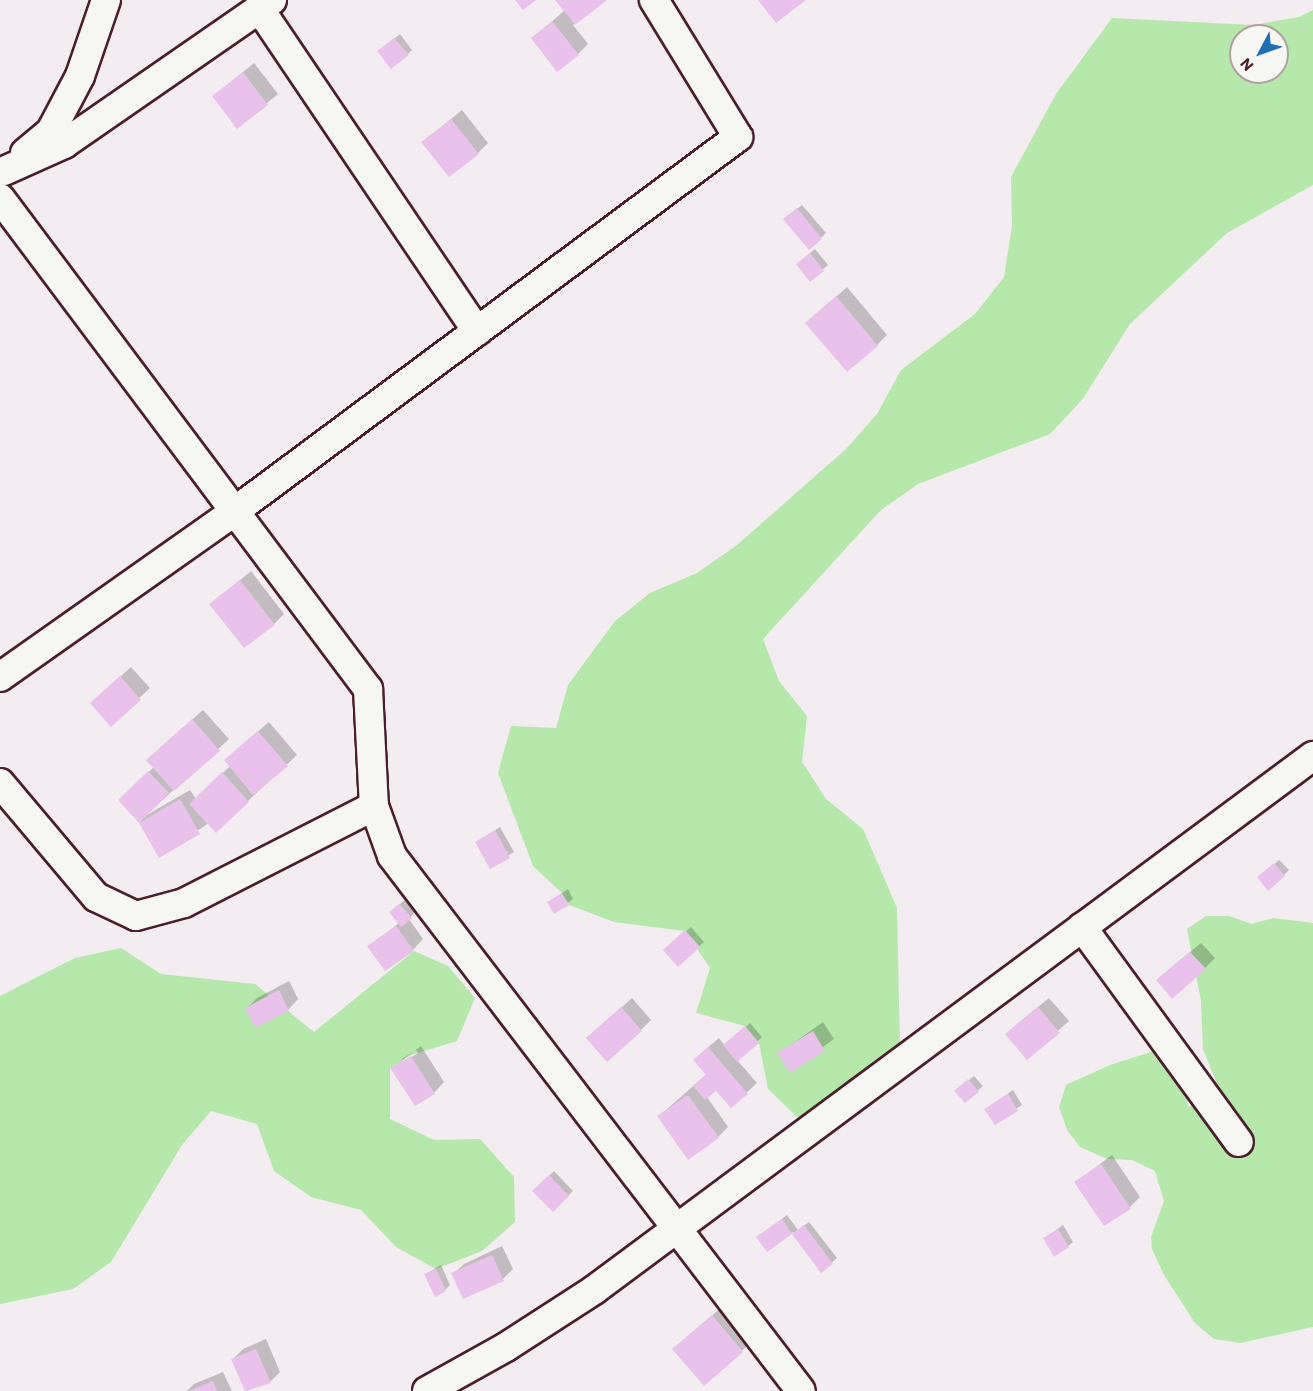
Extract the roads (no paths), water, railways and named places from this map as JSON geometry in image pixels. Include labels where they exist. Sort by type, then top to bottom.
[{"type":"street","points":[[1,181],[51,130],[80,76],[106,0]]},
{"type":"street","points":[[0,677],[235,511],[738,137],[654,0]]},
{"type":"street","points":[[1,181],[64,144],[266,4],[477,331]]},
{"type":"street","points":[[1,181],[235,511],[368,688],[374,806],[392,856],[801,1391]]},
{"type":"street","points":[[427,1391],[506,1347],[677,1228],[1313,756]]},
{"type":"street","points":[[0,783],[96,897],[136,916],[184,903],[374,806]]},
{"type":"street","points":[[1082,927],[1239,1142]]}]
